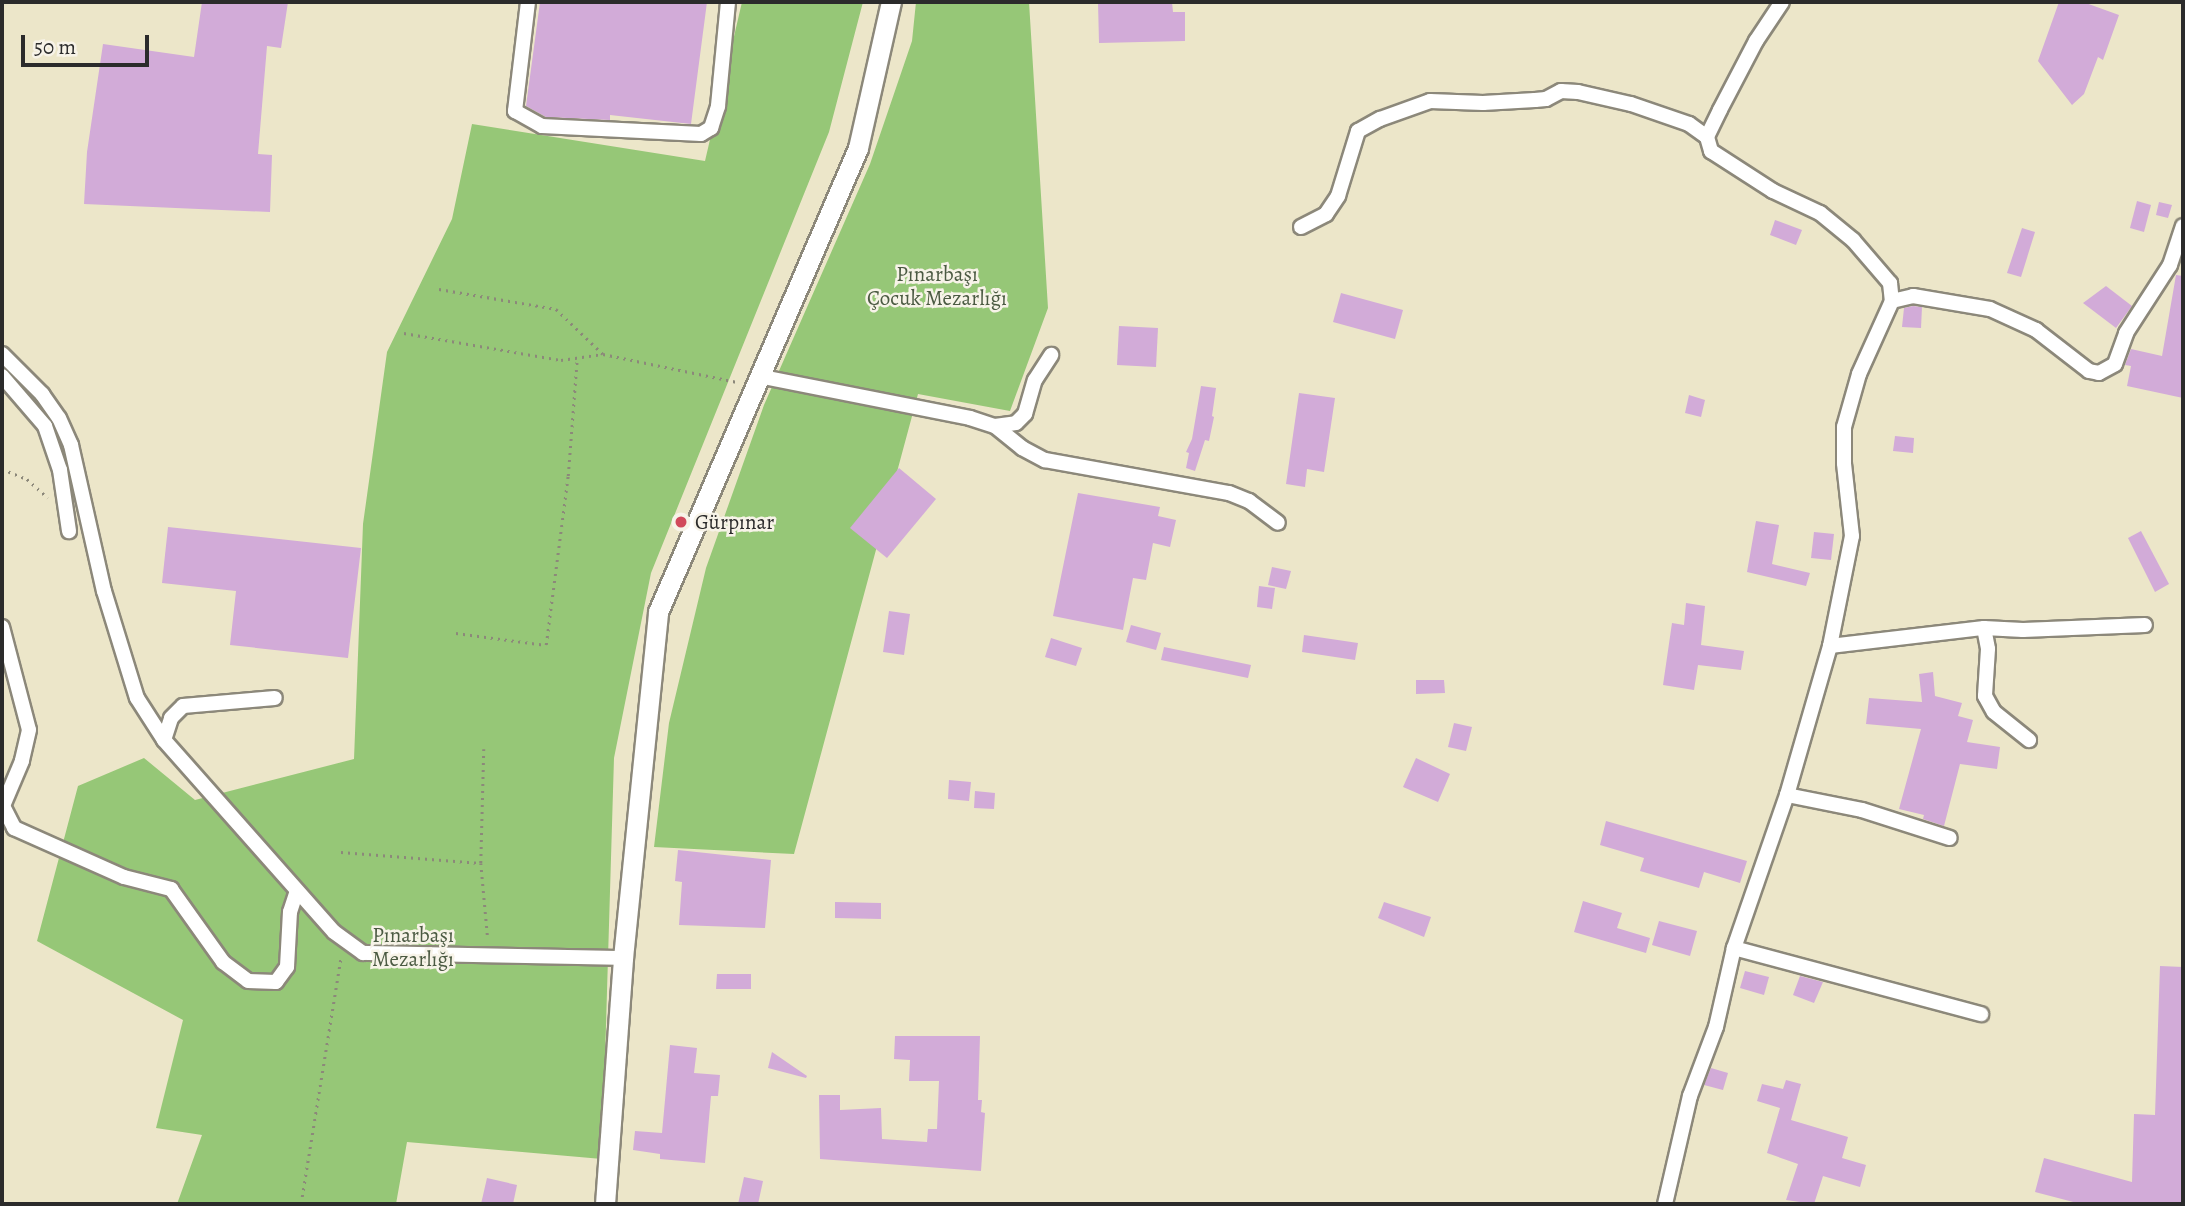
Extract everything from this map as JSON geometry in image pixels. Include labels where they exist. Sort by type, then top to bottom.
[{"type":"main road","points":[[605,1204],[623,958],[658,612],[858,148],[891,2]]},
{"type":"street","points":[[528,2],[514,111],[542,126],[701,134],[711,128],[718,106],[728,2]]},
{"type":"street","points":[[1707,137],[1756,41],[1782,2]]},
{"type":"street","points":[[1301,227],[1326,214],[1338,196],[1358,131],[1380,119],[1430,101],[1483,103],[1535,100],[1546,99],[1561,91],[1578,92],[1689,124],[1707,137],[1711,151],[1735,169],[1820,213],[1853,240],[1890,283],[1892,301],[1859,374],[1844,427],[1844,463],[1852,536],[1830,646],[1787,795],[1734,948],[1716,1027],[1679,1133],[1665,1204]]},
{"type":"street","points":[[1892,301],[1913,296],[1990,309],[2036,330],[2089,371],[2099,373],[2115,364],[2126,333],[2170,265],[2183,226]]},
{"type":"street","points":[[2,354],[42,394],[59,418],[71,445],[104,591],[136,698],[164,740],[297,891],[344,939],[363,953],[623,958]]},
{"type":"street","points":[[756,381],[867,396],[995,426],[1016,423],[1025,414],[1035,380],[1051,355]]},
{"type":"street","points":[[2,376],[45,426],[60,470],[69,531]]},
{"type":"street","points":[[995,426],[1022,448],[1045,460],[1229,493],[1249,501],[1278,523]]},
{"type":"street","points":[[1830,646],[1984,628],[2023,630],[2145,625]]},
{"type":"street","points":[[2,627],[29,730],[22,761],[3,806],[14,828],[124,877],[171,889],[223,962],[248,981],[276,982],[287,967],[290,912],[297,891]]},
{"type":"street","points":[[1984,628],[1988,649],[1985,696],[1994,712],[2029,740]]},
{"type":"street","points":[[164,740],[171,718],[183,706],[275,698]]},
{"type":"street","points":[[1787,795],[1862,810],[1950,838]]},
{"type":"street","points":[[1734,948],[1981,1014]]},
{"type":"path","points":[[439,289],[556,309],[603,355]]},
{"type":"path","points":[[404,333],[561,360],[603,355],[756,381]]},
{"type":"path","points":[[456,633],[546,645],[568,476],[577,358]]},
{"type":"path","points":[[484,749],[481,863],[489,954]]},
{"type":"path","points":[[341,852],[481,863]]},
{"type":"path","points":[[302,1197],[344,939]]},
{"type":"green space","name":"Pınarbaşı Mezarlığı","points":[[742,2],[863,2],[829,132],[651,573],[614,758],[602,1159],[407,1142],[396,1204],[177,1204],[202,1135],[156,1128],[183,1020],[37,941],[78,786],[144,758],[195,800],[354,759],[363,524],[387,352],[452,219],[472,124],[705,161]]},
{"type":"green space","name":"Pınarbaşı Çocuk Mezarlığı","points":[[916,2],[1029,2],[1048,308],[1010,411],[918,394],[794,854],[654,847],[669,723],[706,568],[764,405],[870,164],[912,41]]},
{"type":"building","points":[[202,2],[288,2],[281,48],[267,46],[258,154],[272,155],[270,212],[84,204],[87,152],[103,44],[194,57]]},
{"type":"building","points":[[540,2],[707,2],[691,124],[610,115],[610,120],[546,117],[526,106]]},
{"type":"building","points":[[1098,2],[1172,2],[1173,12],[1185,12],[1185,41],[1099,43]]},
{"type":"building","points":[[2059,2],[2083,2],[2119,15],[2103,60],[2098,57],[2084,94],[2072,105],[2038,61]]},
{"type":"building","points":[[2137,201],[2151,205],[2144,232],[2130,228]]},
{"type":"building","points":[[2159,202],[2172,205],[2168,218],[2156,215]]},
{"type":"building","points":[[1775,220],[1802,230],[1796,245],[1770,235]]},
{"type":"building","points":[[2022,228],[2035,232],[2021,277],[2007,273]]},
{"type":"building","points":[[2176,275],[2183,276],[2183,398],[2127,386],[2131,366],[2125,365],[2131,349],[2162,356]]},
{"type":"building","points":[[2106,286],[2132,306],[2116,328],[2083,303]]},
{"type":"building","points":[[1341,293],[1403,310],[1395,339],[1333,322]]},
{"type":"building","points":[[1922,307],[1921,328],[1902,327],[1904,308]]},
{"type":"building","points":[[1119,326],[1158,328],[1156,367],[1117,365]]},
{"type":"building","points":[[1201,386],[1216,388],[1214,417],[1209,441],[1205,440],[1195,471],[1186,468],[1189,453],[1186,452],[1192,439]]},
{"type":"building","points":[[1299,393],[1335,398],[1324,472],[1307,469],[1305,487],[1286,484]]},
{"type":"building","points":[[1689,395],[1705,400],[1701,417],[1685,413]]},
{"type":"building","points":[[1895,436],[1914,438],[1913,453],[1893,451]]},
{"type":"building","points":[[899,468],[936,499],[887,558],[850,528]]},
{"type":"building","points":[[1078,493],[1160,507],[1158,516],[1176,520],[1170,547],[1153,543],[1146,580],[1133,578],[1123,630],[1053,616]]},
{"type":"building","points":[[1756,521],[1779,525],[1772,564],[1810,573],[1806,586],[1747,572]]},
{"type":"building","points":[[168,527],[361,548],[348,658],[230,645],[236,591],[162,583]]},
{"type":"building","points":[[2141,531],[2169,584],[2155,592],[2128,538]]},
{"type":"building","points":[[1814,532],[1834,534],[1831,560],[1811,558]]},
{"type":"building","points":[[1272,567],[1291,571],[1286,589],[1268,585]]},
{"type":"building","points":[[1259,586],[1275,588],[1272,609],[1257,607]]},
{"type":"building","points":[[1686,603],[1705,606],[1701,645],[1744,651],[1741,670],[1698,665],[1694,690],[1663,685],[1672,623],[1684,625]]},
{"type":"building","points":[[889,611],[910,614],[904,655],[883,652]]},
{"type":"building","points":[[1131,625],[1161,633],[1156,650],[1126,642]]},
{"type":"building","points":[[1304,635],[1358,643],[1355,660],[1302,652]]},
{"type":"building","points":[[1051,638],[1082,648],[1076,666],[1045,657]]},
{"type":"building","points":[[1164,647],[1251,665],[1248,678],[1161,660]]},
{"type":"building","points":[[1933,672],[1935,696],[1962,703],[1958,716],[1973,720],[1967,742],[2000,747],[1997,769],[1960,764],[1944,826],[1923,819],[1924,815],[1899,809],[1921,729],[1866,724],[1869,698],[1922,702],[1919,674]]},
{"type":"building","points":[[1416,680],[1444,680],[1445,693],[1416,694]]},
{"type":"building","points":[[1454,723],[1472,727],[1466,751],[1448,747]]},
{"type":"building","points":[[1416,758],[1450,774],[1438,802],[1403,787]]},
{"type":"building","points":[[949,780],[971,782],[969,801],[948,799]]},
{"type":"building","points":[[975,791],[995,793],[994,809],[974,808]]},
{"type":"building","points":[[1606,821],[1747,861],[1740,883],[1704,872],[1699,888],[1640,871],[1644,858],[1600,845]]},
{"type":"building","points":[[678,850],[771,860],[765,928],[679,925],[682,882],[675,881]]},
{"type":"building","points":[[1583,901],[1622,913],[1617,928],[1650,938],[1646,953],[1574,932]]},
{"type":"building","points":[[835,902],[881,903],[881,919],[835,918]]},
{"type":"building","points":[[1384,902],[1431,917],[1424,937],[1378,918]]},
{"type":"building","points":[[1659,921],[1697,931],[1690,956],[1652,945]]},
{"type":"building","points":[[2160,966],[2183,967],[2183,1204],[2081,1204],[2035,1192],[2044,1158],[2132,1182],[2134,1114],[2155,1115]]},
{"type":"building","points":[[1745,971],[1769,977],[1764,995],[1740,988]]},
{"type":"building","points":[[717,974],[751,974],[751,989],[716,989]]},
{"type":"building","points":[[1800,976],[1823,982],[1814,1003],[1793,995]]},
{"type":"building","points":[[895,1036],[980,1036],[978,1100],[982,1100],[981,1112],[985,1113],[981,1171],[820,1159],[819,1095],[840,1095],[840,1110],[881,1108],[882,1139],[927,1142],[928,1129],[937,1129],[939,1081],[909,1081],[910,1060],[894,1059]]},
{"type":"building","points":[[670,1045],[697,1048],[694,1073],[720,1075],[718,1096],[711,1096],[705,1163],[660,1159],[660,1154],[633,1150],[635,1131],[662,1133]]},
{"type":"building","points":[[772,1052],[807,1076],[806,1078],[768,1068]]},
{"type":"building","points":[[1711,1068],[1728,1073],[1723,1090],[1704,1085]]},
{"type":"building","points":[[1786,1080],[1801,1084],[1791,1120],[1848,1137],[1842,1158],[1866,1165],[1860,1187],[1823,1176],[1814,1204],[1786,1200],[1798,1164],[1767,1153],[1780,1108],[1757,1101],[1762,1084],[1783,1089]]},
{"type":"building","points":[[744,1177],[763,1181],[758,1204],[738,1204]]},
{"type":"building","points":[[487,1178],[517,1185],[513,1204],[481,1204]]},
{"type":"place","name":"Gürpınar","points":[[681,522]]}]
